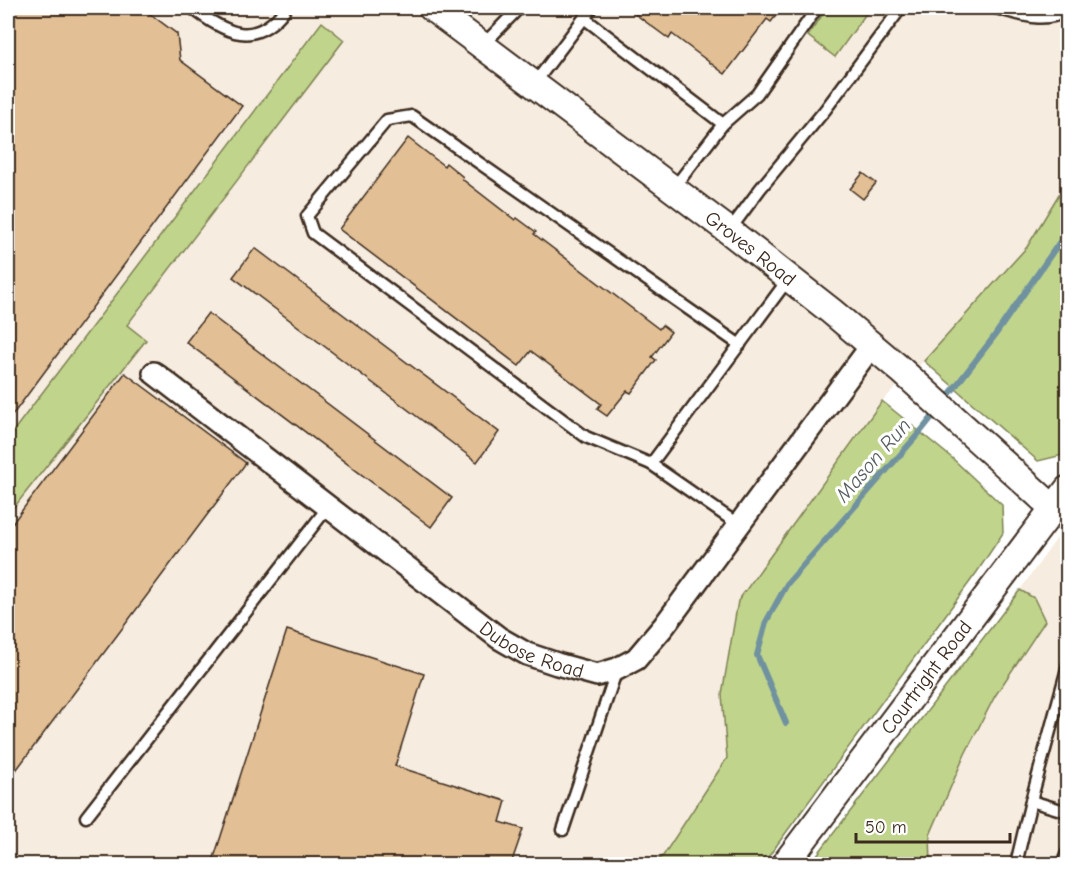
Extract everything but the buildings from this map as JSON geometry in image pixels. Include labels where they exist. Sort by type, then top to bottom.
[{"type":"street","name":"Groves Road","points":[[432,8],[789,278],[872,345],[949,414],[1063,506]]},
{"type":"street","name":"Dubose Road","points":[[154,373],[490,631],[527,654],[597,675],[617,669],[636,659],[664,626],[872,345]]},
{"type":"street","name":"Courtright Road","points":[[785,864],[1063,506]]},
{"type":"lane","points":[[192,8],[213,23],[236,34],[259,32],[276,21],[286,8]]},
{"type":"lane","points":[[482,46],[519,8]]},
{"type":"lane","points":[[534,84],[592,8]]},
{"type":"lane","points":[[672,189],[723,124],[757,94],[817,8]]},
{"type":"lane","points":[[729,231],[902,8]]},
{"type":"lane","points":[[995,8],[1036,19],[1059,15],[1068,10]]},
{"type":"lane","points":[[584,18],[723,124]]},
{"type":"lane","points":[[739,525],[651,464],[586,437],[313,233],[307,216],[387,120],[412,116],[740,345]]},
{"type":"lane","points":[[651,464],[789,278]]},
{"type":"lane","points":[[86,817],[328,507]]},
{"type":"lane","points":[[1016,864],[1068,665]]},
{"type":"lane","points":[[563,830],[617,669]]},
{"type":"lane","points":[[1031,801],[1068,812]]},
{"type":"lane","points":[[1062,864],[1068,851]]},
{"type":"shaded area","points":[[8,8],[827,8],[808,36],[835,57],[870,8],[1067,8],[1067,181],[1027,247],[924,361],[882,401],[722,693],[728,758],[663,856],[652,864],[8,864],[8,515],[146,340],[127,326],[344,40],[323,23],[8,438]]},
{"type":"shaded area","points":[[1067,524],[1067,864],[931,864],[930,835],[965,754],[995,696],[1045,621],[1034,598],[1020,590]]},
{"type":"green space","points":[[827,8],[870,8],[835,57],[808,36]]},
{"type":"green space","points":[[322,22],[344,40],[127,325],[146,340],[8,515],[8,438]]},
{"type":"green space","points":[[1067,181],[1067,454],[1038,461],[924,361],[1027,247]]},
{"type":"green space","points":[[882,401],[952,458],[1002,505],[1003,533],[977,572],[763,864],[652,864],[663,856],[727,758],[722,694],[738,601]]},
{"type":"green space","points":[[1020,590],[1034,598],[1045,621],[995,696],[965,754],[930,835],[931,864],[810,864]]},
{"type":"waterway","name":"Mason Run","points":[[945,400],[993,338],[1068,230]]},
{"type":"waterway","name":"Mason Run","points":[[786,723],[757,655],[766,622],[787,584],[937,411]]}]
